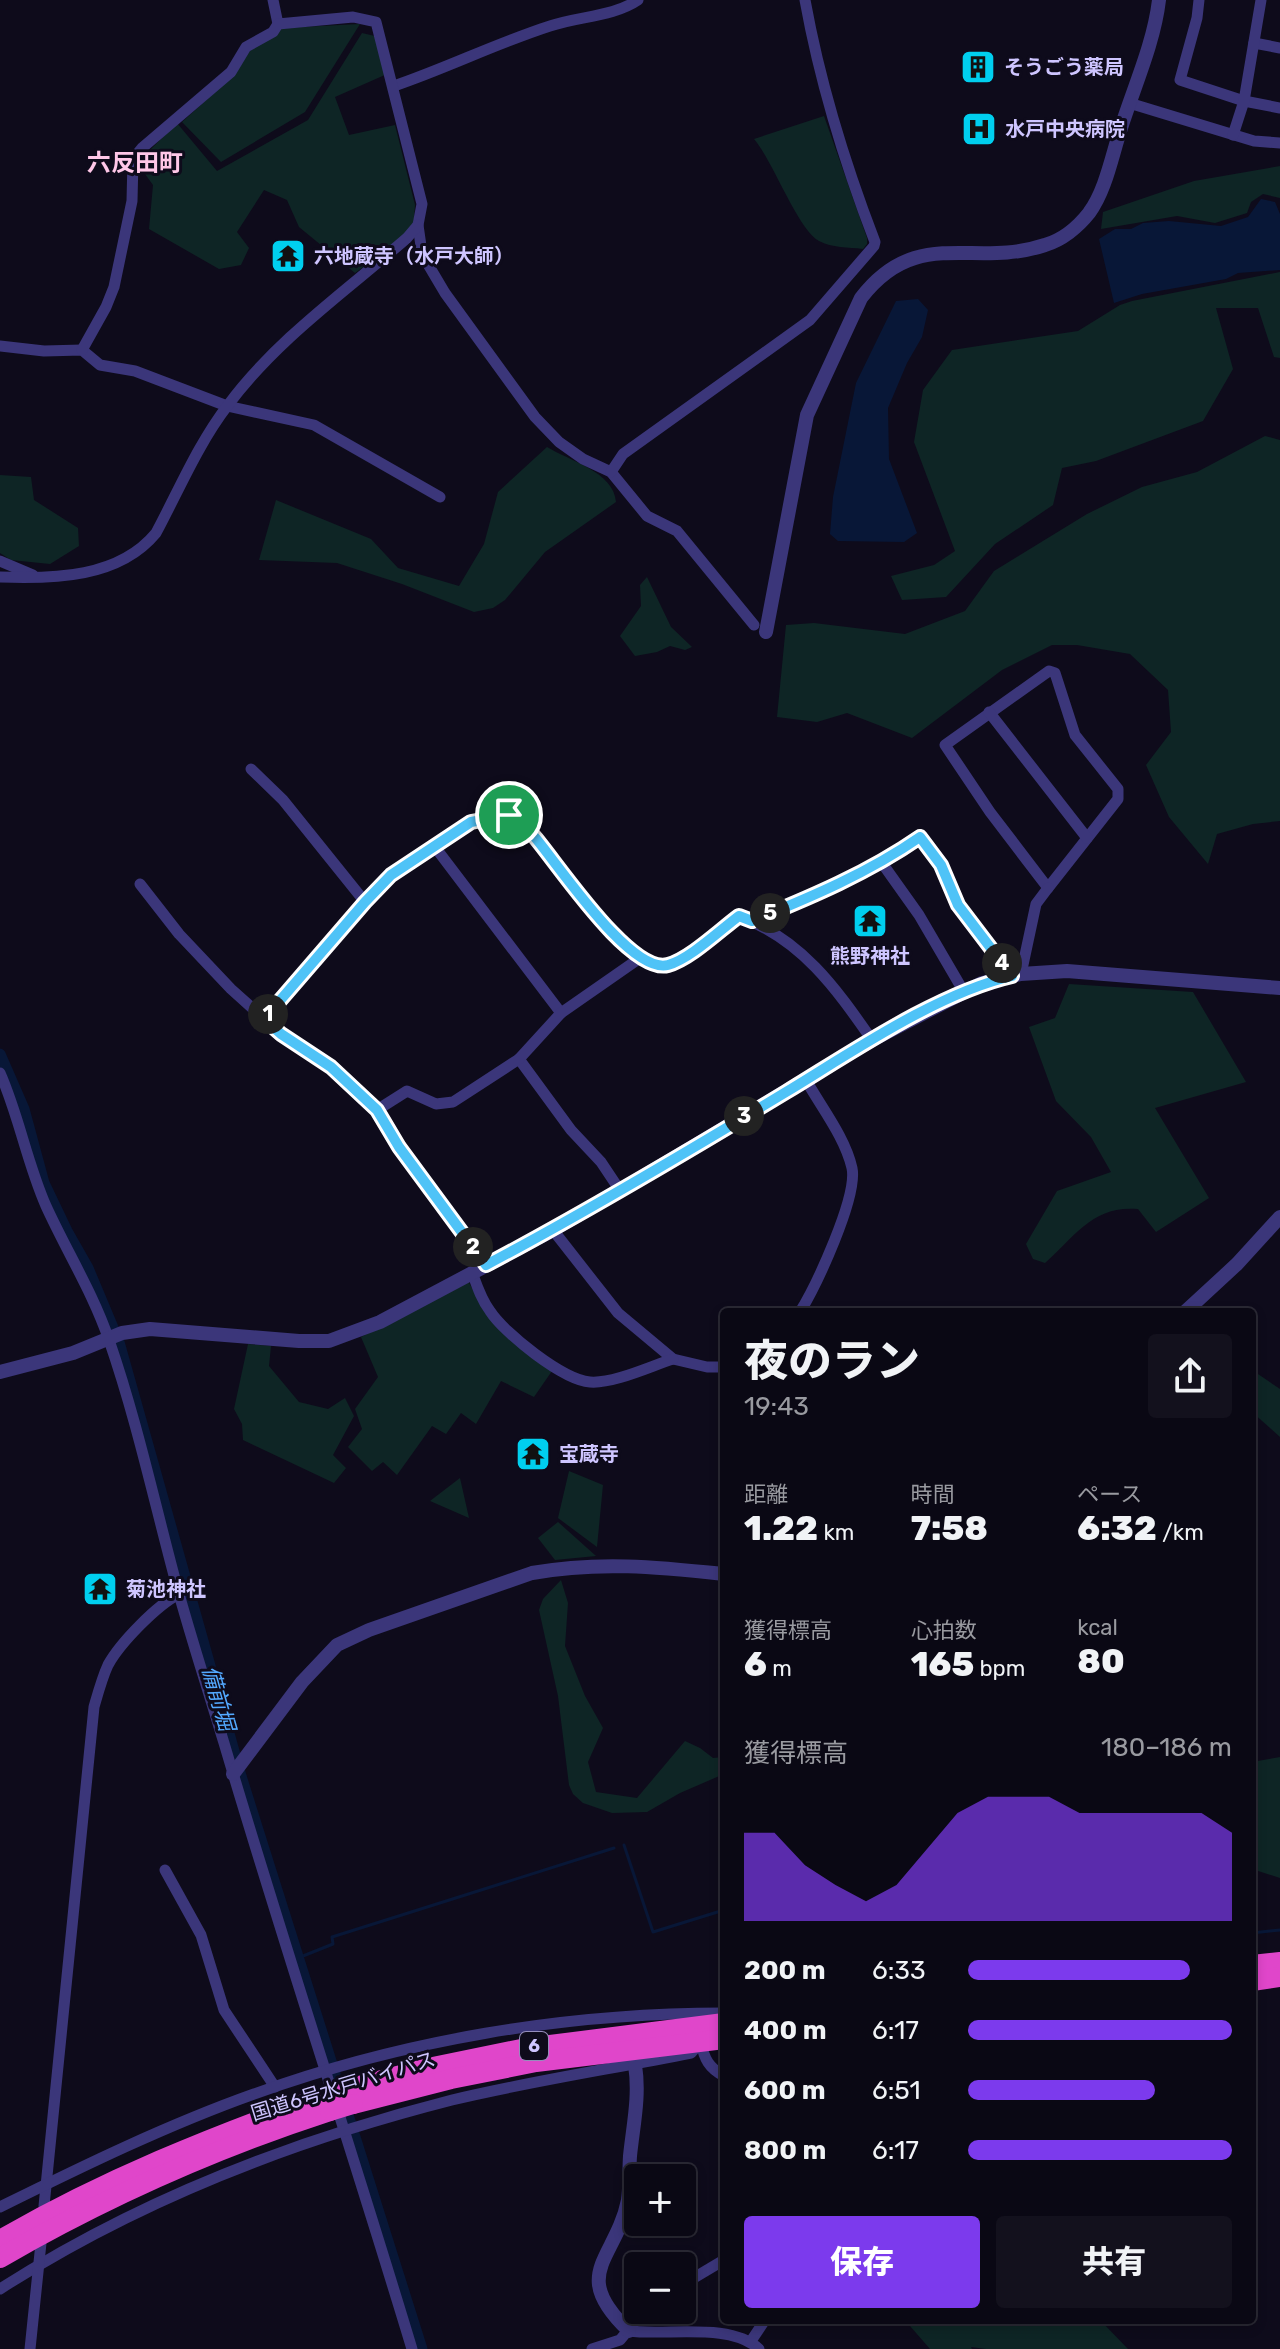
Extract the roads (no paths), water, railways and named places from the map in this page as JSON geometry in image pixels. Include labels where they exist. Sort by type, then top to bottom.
[{"type":"highway","points":[[1256,1965],[1280,1962]]},
{"type":"highway","points":[[1256,1980],[1280,1977]]},
{"type":"highway","name":"国道6号水戸バイパス","points":[[0,2240],[92,2190],[162,2157],[232,2129],[328,2104],[428,2068],[526,2048],[720,2024]]},
{"type":"highway","name":"国道6号水戸バイパス","points":[[350,2097],[536,2062],[720,2040]]},
{"type":"highway","name":"国道6号水戸バイパス","points":[[0,2259],[186,2165],[328,2104]]},
{"type":"street","points":[[82,350],[106,307],[120,265],[132,201],[133,159],[231,72],[246,47],[273,32],[278,24],[273,0]]},
{"type":"street","points":[[394,86],[538,30],[580,17],[612,13],[638,0]]},
{"type":"street","points":[[611,472],[623,454],[810,320],[874,246],[825,92],[805,0]]},
{"type":"street","points":[[760,628],[807,415],[861,298],[886,271],[918,256],[940,252],[1031,249],[1070,232],[1096,201],[1155,22],[1159,0]]},
{"type":"street","points":[[1199,0],[1180,80],[1244,101],[1280,108]]},
{"type":"street","points":[[1233,135],[1244,101],[1261,0]]},
{"type":"street","points":[[278,24],[353,17],[376,22],[422,204],[418,225],[425,256],[445,293],[535,417],[559,442],[583,459],[611,472],[647,516],[677,531],[760,628]]},
{"type":"street","points":[[1254,43],[1280,48]]},
{"type":"street","points":[[1129,103],[1254,141],[1280,143]]},
{"type":"street","points":[[0,577],[62,577],[91,571],[131,555],[148,543],[227,406],[275,352],[407,238],[418,225]]},
{"type":"street","points":[[0,346],[44,351],[82,350],[100,365],[135,371],[227,406],[314,425],[440,497]]},
{"type":"street","points":[[0,561],[37,578]]},
{"type":"street","points":[[1016,975],[1036,904],[1118,799],[1118,789],[1075,735],[1055,673],[1049,671],[945,745],[990,812],[1048,888]]},
{"type":"street","points":[[989,712],[1087,838]]},
{"type":"street","points":[[251,769],[283,800],[365,902]]},
{"type":"street","points":[[264,1019],[391,875],[471,822],[509,815],[533,835],[604,924],[640,958],[655,966],[668,965],[684,958],[739,916],[782,937],[805,955],[836,987],[872,1040]]},
{"type":"street","points":[[752,921],[882,863],[920,837],[941,865],[958,905],[1016,975]]},
{"type":"street","points":[[435,847],[561,1013]]},
{"type":"street","points":[[882,863],[919,915],[964,992]]},
{"type":"street","points":[[140,884],[179,934],[264,1019],[331,1067],[377,1110],[479,1269],[480,1295],[491,1314],[513,1336],[565,1373],[579,1379],[604,1381],[673,1359]]},
{"type":"street","points":[[377,1110],[407,1091],[436,1104],[453,1102],[519,1059],[561,1013],[640,958]]},
{"type":"street","points":[[0,1372],[73,1353],[115,1336],[150,1329],[329,1341],[380,1322],[553,1230],[872,1040],[982,983],[1016,975],[1067,971],[1280,988]]},
{"type":"street","points":[[519,1059],[619,1189]]},
{"type":"street","points":[[0,1073],[47,1209],[115,1336],[179,1594],[238,1767],[351,2130],[412,2349]]},
{"type":"street","points":[[802,1308],[825,1262],[854,1178],[844,1146],[806,1080]]},
{"type":"street","points":[[1189,1308],[1237,1264],[1280,1217]]},
{"type":"street","points":[[553,1230],[618,1313],[673,1359],[720,1367]]},
{"type":"street","points":[[238,1767],[311,1671],[337,1645],[369,1630],[532,1573],[553,1569],[633,1564],[720,1574]]},
{"type":"street","points":[[44,2206],[94,1707],[115,1655],[165,1603],[179,1594]]},
{"type":"street","points":[[165,1870],[201,1935],[224,2010],[275,2087]]},
{"type":"street","points":[[0,2207],[184,2121],[331,2069],[498,2032],[623,2017],[720,2013]]},
{"type":"street","points":[[0,2289],[40,2264],[160,2202],[249,2165],[351,2130],[455,2100],[691,2053],[701,2042]]},
{"type":"street","points":[[701,2042],[704,2057],[720,2073]]},
{"type":"street","points":[[635,2065],[637,2100],[628,2199],[599,2274],[605,2306],[629,2331],[690,2331],[738,2337],[755,2345],[763,2324]]},
{"type":"street","points":[[30,2349],[40,2264],[32,2244]]},
{"type":"street","points":[[696,2277],[720,2262]]},
{"type":"street","points":[[592,2349],[620,2340],[634,2324]]},
{"type":"water","points":[[1261,199],[1275,202],[1280,214],[1280,270],[1238,273],[1226,279],[1142,294],[1114,303],[1099,239],[1115,229],[1131,229],[1143,223],[1169,221],[1221,226],[1248,217]]},
{"type":"water","points":[[918,299],[928,310],[922,337],[888,408],[889,459],[917,533],[904,542],[838,541],[830,534],[833,497],[856,383],[896,301]]},
{"type":"waterway","name":"備前堀","points":[[0,1054],[24,1109],[44,1183],[88,1268],[119,1342],[241,1776],[422,2349]]},
{"type":"waterway","points":[[624,1845],[653,1932],[720,1911]]},
{"type":"waterway","points":[[298,1958],[333,1944],[332,1937],[614,1848]]},
{"type":"waterway","points":[[1256,1933],[1280,1930]]},
{"type":"place","name":"そうごう薬局","points":[[978,67]]},
{"type":"place","name":"水戸中央病院","points":[[979,129]]},
{"type":"place","name":"六地蔵寺（水戸大師）","points":[[288,256]]},
{"type":"place","name":"熊野神社","points":[[870,921]]},
{"type":"place","name":"宝蔵寺","points":[[533,1454]]},
{"type":"place","name":"菊池神社","points":[[100,1589]]},
{"type":"district","name":"六反田町","points":[[135,163]]}]
